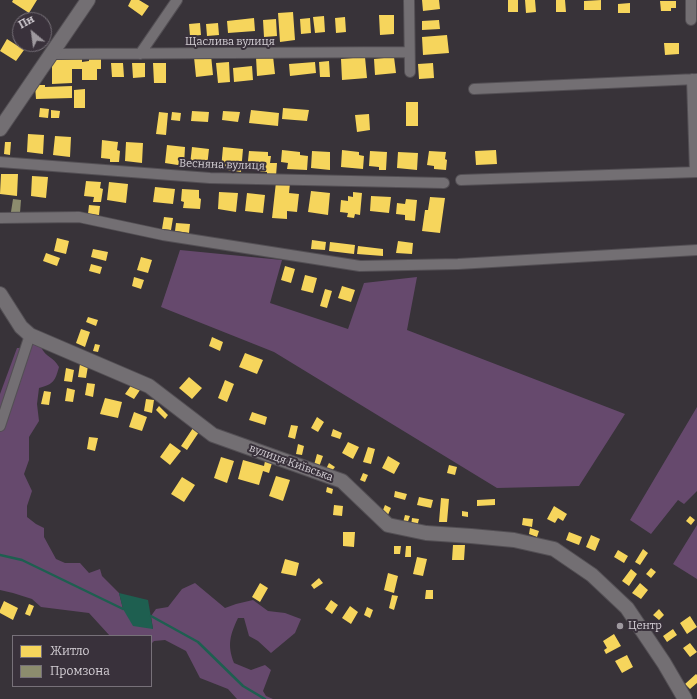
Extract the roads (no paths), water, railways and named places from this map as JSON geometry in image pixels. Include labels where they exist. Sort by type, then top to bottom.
[{"type":"street","points":[[0,129],[88,0]]},
{"type":"street","points":[[140,54],[177,0]]},
{"type":"street","points":[[409,0],[410,72]]},
{"type":"street","points":[[691,0],[691,20]]},
{"type":"street","name":"Щаслива вулиця","points":[[51,54],[410,52]]},
{"type":"street","points":[[461,180],[696,172],[694,79],[474,89]]},
{"type":"street","name":"Весняна вулиця","points":[[0,162],[210,178],[444,183]]},
{"type":"street","points":[[0,218],[79,217],[163,235],[360,266],[458,264],[697,250]]},
{"type":"street","name":"вулиця Київська","points":[[0,294],[21,327],[30,335],[149,386],[213,435],[342,481],[388,525],[426,533],[514,540],[554,549],[592,575],[627,608],[664,663],[685,699]]},
{"type":"street","points":[[0,426],[30,335]]},
{"type":"waterway","points":[[0,555],[22,560],[123,609]]},
{"type":"waterway","points":[[151,616],[198,642],[243,686],[265,699]]},
{"type":"place","name":"Центр","points":[[620,626]]}]
